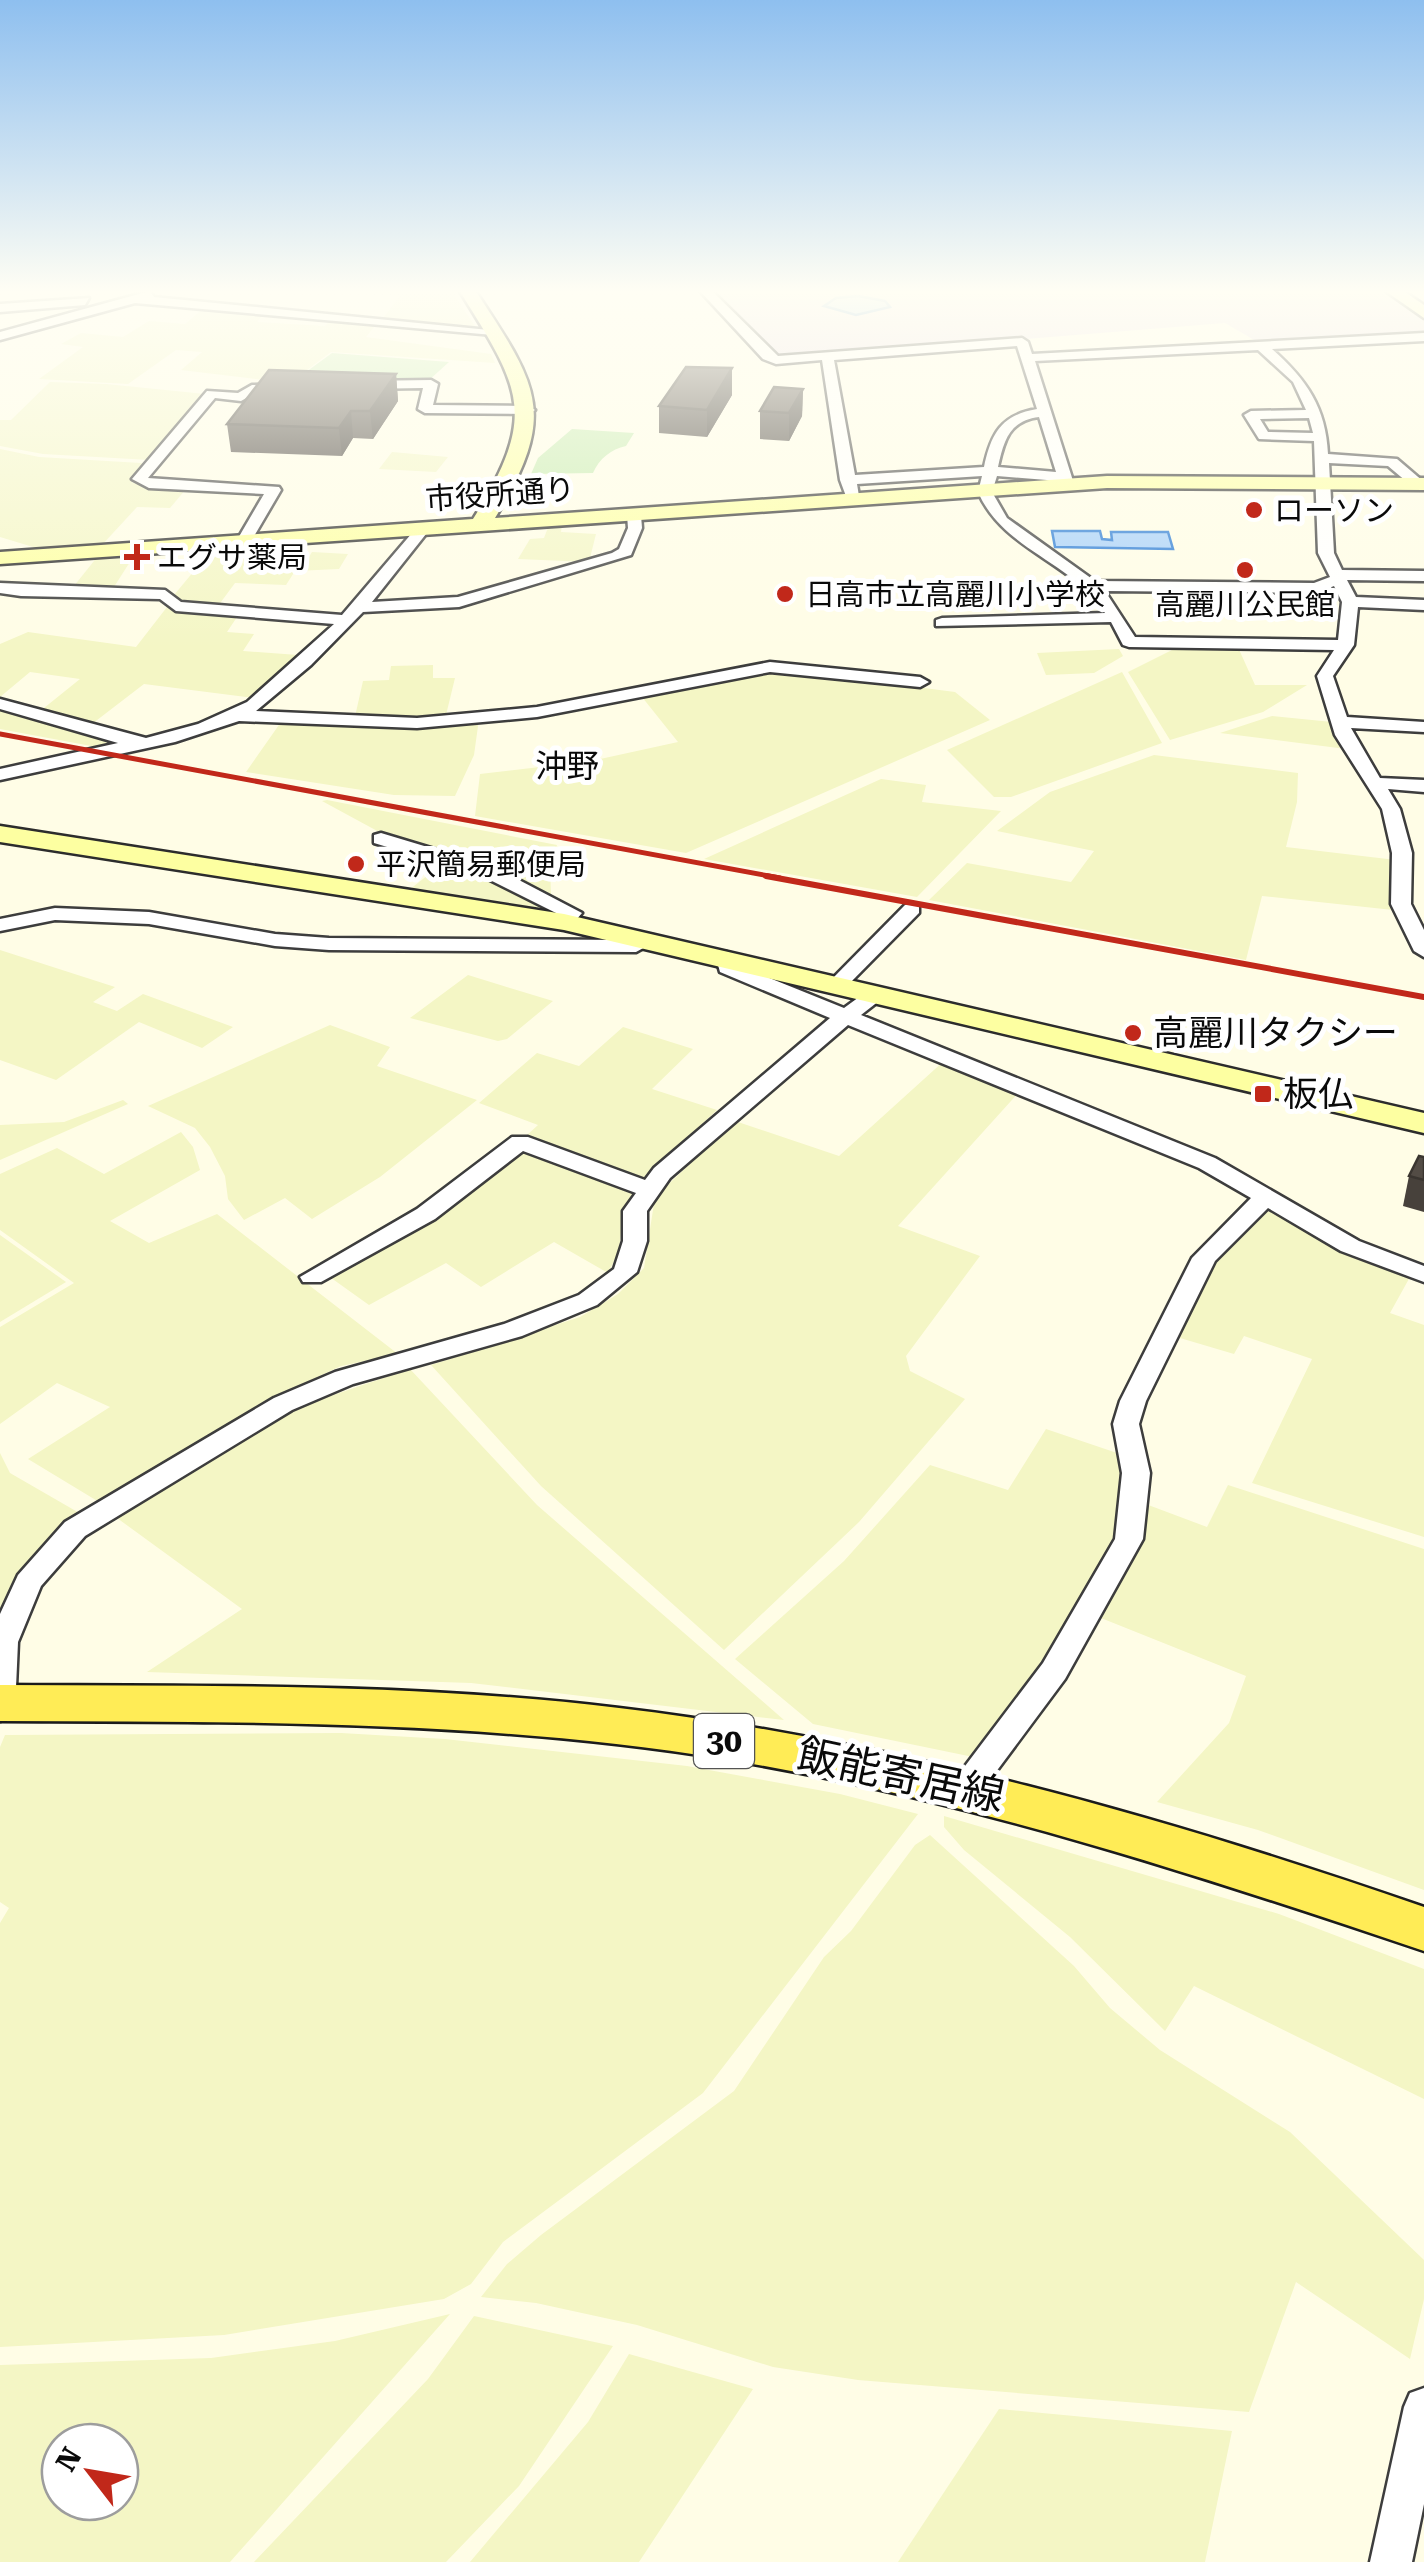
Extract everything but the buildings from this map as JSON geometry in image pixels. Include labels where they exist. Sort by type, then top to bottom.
[{"type":"main road","name":"飯能寄居線","points":[[1,1705],[321,1706],[526,1716],[751,1745],[967,1787],[1198,1850],[1424,1929]]},
{"type":"street","points":[[198,410],[138,479],[148,484],[274,490],[245,540]]},
{"type":"street","points":[[480,526],[515,473],[528,410],[505,410]]},
{"type":"street","points":[[836,410],[850,490]]},
{"type":"street","points":[[1315,410],[1320,438],[1326,552],[1350,602],[1346,645],[1325,676],[1344,735],[1379,783],[1391,810],[1402,853],[1402,904],[1415,921],[1424,951]]},
{"type":"street","points":[[1065,480],[1044,412],[1010,419],[1000,430],[988,482],[1002,525],[1092,586],[1129,642],[1346,645]]},
{"type":"street","points":[[1317,414],[1250,415],[1264,436],[1320,438]]},
{"type":"street","points":[[1319,458],[1392,462],[1421,484]]},
{"type":"street","name":"市役所通り","points":[[0,558],[634,515],[850,490],[988,482],[1421,484]]},
{"type":"street","points":[[0,588],[53,595],[165,595],[176,606],[353,613],[459,602],[626,552],[635,528],[634,515]]},
{"type":"street","points":[[0,775],[198,731],[239,716],[270,694],[353,613],[422,530]]},
{"type":"street","points":[[1092,586],[1316,588],[1339,576],[1424,576]]},
{"type":"street","points":[[1350,602],[1424,605]]},
{"type":"street","points":[[942,623],[1116,617]]},
{"type":"street","points":[[239,716],[366,724],[536,712],[770,667],[920,682]]},
{"type":"street","points":[[0,704],[138,744]]},
{"type":"street","points":[[1341,722],[1424,726]]},
{"type":"street","points":[[1379,783],[1424,786]]},
{"type":"street","points":[[0,834],[564,922],[1424,1123]]},
{"type":"street","points":[[381,838],[487,871],[572,913],[564,922]]},
{"type":"street","points":[[838,984],[912,909]]},
{"type":"street","points":[[0,925],[55,914],[149,918],[275,940],[329,944],[636,946],[648,940]]},
{"type":"street","points":[[726,958],[727,968],[1207,1163],[1350,1246],[1424,1275]]},
{"type":"street","points":[[1,1705],[3,1642],[28,1582],[76,1529],[284,1404],[344,1378],[514,1330],[588,1300],[625,1272],[635,1240],[635,1211],[648,1190],[806,1046],[877,993]]},
{"type":"street","points":[[312,1277],[426,1214],[520,1142],[648,1190]]},
{"type":"street","points":[[967,1787],[1054,1672],[1129,1539],[1136,1473],[1126,1424],[1132,1401],[1204,1258],[1264,1199]]},
{"type":"street","points":[[1391,2562],[1424,2407]]},
{"type":"green space","points":[[22,410],[192,410],[150,460],[43,454],[0,446],[0,420],[11,420]]},
{"type":"green space","points":[[572,429],[634,433],[626,446],[606,455],[593,473],[531,474],[538,458]]},
{"type":"green space","points":[[0,449],[39,457],[147,464],[132,483],[186,489],[170,508],[137,507],[101,546],[43,550],[0,537]]},
{"type":"green space","points":[[392,452],[448,457],[436,472],[379,469]]},
{"type":"green space","points":[[549,525],[562,525],[561,532],[596,534],[589,562],[518,559],[530,539],[544,538]]},
{"type":"green space","points":[[255,546],[246,564],[304,565],[312,552],[348,554],[339,569],[295,571],[286,585],[235,583],[218,606],[175,601],[174,595],[194,571],[202,572],[216,549]]},
{"type":"green space","points":[[135,554],[112,590],[26,590],[33,583],[74,586],[98,556]]},
{"type":"green space","points":[[167,607],[241,611],[227,632],[254,634],[243,651],[298,655],[254,698],[144,684],[88,727],[39,712],[80,679],[30,672],[0,697],[0,644],[28,632],[136,647]]},
{"type":"green space","points":[[1182,645],[1237,645],[1255,685],[1307,685],[1263,712],[1170,740],[1128,672]]},
{"type":"green space","points":[[1119,649],[1123,656],[1094,673],[1046,675],[1037,653]]},
{"type":"green space","points":[[433,665],[433,678],[455,678],[446,715],[431,720],[354,721],[363,681],[389,680],[391,666]]},
{"type":"green space","points":[[769,668],[955,692],[990,720],[686,853],[475,816],[480,774],[591,761],[678,742],[642,697]]},
{"type":"green space","points":[[1122,672],[1162,743],[1011,797],[994,797],[947,750]]},
{"type":"green space","points":[[0,709],[119,744],[102,748],[0,729]]},
{"type":"green space","points":[[1272,716],[1332,722],[1346,749],[1220,733]]},
{"type":"green space","points":[[479,719],[474,755],[455,796],[394,795],[246,772],[281,722],[381,727]]},
{"type":"green space","points":[[1154,755],[1298,773],[1297,802],[1286,847],[1396,860],[1393,910],[1262,896],[1246,960],[929,900],[967,863],[1071,882],[1094,851],[997,831],[1050,792]]},
{"type":"green space","points":[[881,779],[926,785],[922,802],[1001,811],[917,897],[704,859]]},
{"type":"green space","points":[[322,801],[557,845],[550,865],[551,895],[480,864],[381,833]]},
{"type":"green space","points":[[447,860],[483,872],[557,914],[409,890]]},
{"type":"green space","points":[[0,950],[115,987],[93,1002],[117,1011],[143,994],[233,1027],[202,1048],[139,1022],[56,1080],[0,1060]]},
{"type":"green space","points":[[468,975],[553,1001],[507,1039],[498,1041],[410,1018]]},
{"type":"green space","points":[[330,1025],[390,1047],[377,1066],[477,1100],[380,1177],[312,1219],[285,1198],[244,1220],[228,1199],[225,1176],[210,1147],[195,1128],[148,1106]]},
{"type":"green space","points":[[623,1027],[693,1049],[652,1089],[717,1110],[643,1179],[590,1165],[526,1136],[538,1125],[479,1103],[537,1053],[579,1066]]},
{"type":"green space","points":[[945,1060],[1021,1090],[898,1226],[980,1256],[906,1356],[910,1371],[965,1399],[859,1522],[724,1650],[541,1486],[431,1365],[580,1317],[618,1294],[644,1268],[655,1197],[735,1121],[839,1156]]},
{"type":"green space","points":[[123,1100],[128,1104],[0,1160],[0,1125],[64,1122]]},
{"type":"green space","points":[[181,1132],[193,1147],[200,1170],[110,1221],[149,1243],[217,1214],[398,1354],[341,1366],[300,1385],[99,1502],[28,1459],[110,1407],[57,1383],[0,1424],[0,1327],[74,1283],[0,1230],[0,1174],[57,1148],[104,1174]]},
{"type":"green space","points":[[528,1148],[637,1191],[623,1214],[619,1251],[608,1273],[554,1242],[481,1287],[446,1263],[369,1305],[327,1275],[518,1150]]},
{"type":"green space","points":[[1274,1211],[1319,1238],[1410,1277],[1390,1313],[1424,1325],[1424,1537],[1252,1483],[1312,1359],[1244,1336],[1234,1354],[1180,1338],[1176,1332],[1219,1256],[1263,1212]]},
{"type":"green space","points":[[0,1235],[66,1282],[0,1322]]},
{"type":"green space","points":[[410,1369],[537,1505],[784,1720],[471,1683],[147,1672],[242,1609],[117,1518],[289,1410]]},
{"type":"green space","points":[[1046,1429],[1117,1453],[1125,1462],[1118,1531],[1101,1571],[1049,1662],[978,1758],[813,1724],[735,1659],[844,1561],[930,1465],[1008,1490]]},
{"type":"green space","points":[[0,1453],[10,1473],[81,1514],[47,1541],[24,1569],[0,1617]]},
{"type":"green space","points":[[1228,1485],[1424,1549],[1424,1890],[1258,1830],[1157,1802],[1229,1723],[1246,1676],[1096,1616],[1137,1553],[1143,1503],[1207,1527]]},
{"type":"green space","points":[[341,1733],[445,1739],[687,1766],[840,1794],[918,1814],[703,2093],[503,2242],[471,2284],[444,2299],[224,2335],[0,2347],[0,1923],[9,1908],[0,1902],[0,1747],[5,1735]]},
{"type":"green space","points":[[944,1816],[1279,1914],[1424,1969],[1424,2099],[1194,1986],[1165,2031],[1070,1937],[964,1850],[944,1827]]},
{"type":"green space","points":[[930,1835],[1074,1966],[1110,2008],[1160,2050],[1290,2132],[1424,2260],[1424,2299],[1410,2359],[1296,2282],[1249,2412],[858,2380],[773,2367],[637,2325],[536,2303],[481,2297],[507,2264],[541,2235],[734,2091],[824,1957],[851,1931],[915,1845]]},
{"type":"green space","points":[[450,2314],[230,2562],[0,2562],[0,2365],[211,2358],[335,2341]]},
{"type":"green space","points":[[474,2316],[613,2346],[519,2486],[446,2562],[254,2562],[428,2379]]},
{"type":"green space","points":[[629,2354],[753,2389],[639,2562],[470,2562],[588,2422]]},
{"type":"green space","points":[[999,2409],[1232,2431],[1205,2562],[898,2562]]},
{"type":"water","points":[[1052,531],[1100,531],[1102,539],[1112,540],[1111,532],[1168,532],[1173,549],[1055,547]]},
{"type":"railway","points":[[0,734],[780,878]]},
{"type":"railway","points":[[766,876],[1424,997]]},
{"type":"place","name":"ローソン","points":[[1254,510]]},
{"type":"place","name":"エグサ薬局","points":[[137,557]]},
{"type":"place","name":"高麗川公民館","points":[[1245,570]]},
{"type":"place","name":"日高市立高麗川小学校","points":[[785,594]]},
{"type":"place","name":"平沢簡易郵便局","points":[[356,864]]},
{"type":"place","name":"高麗川タクシー","points":[[1133,1033]]},
{"type":"place","name":"板仏","points":[[1263,1094]]},
{"type":"district","name":"沖野","points":[[567,766]]}]
